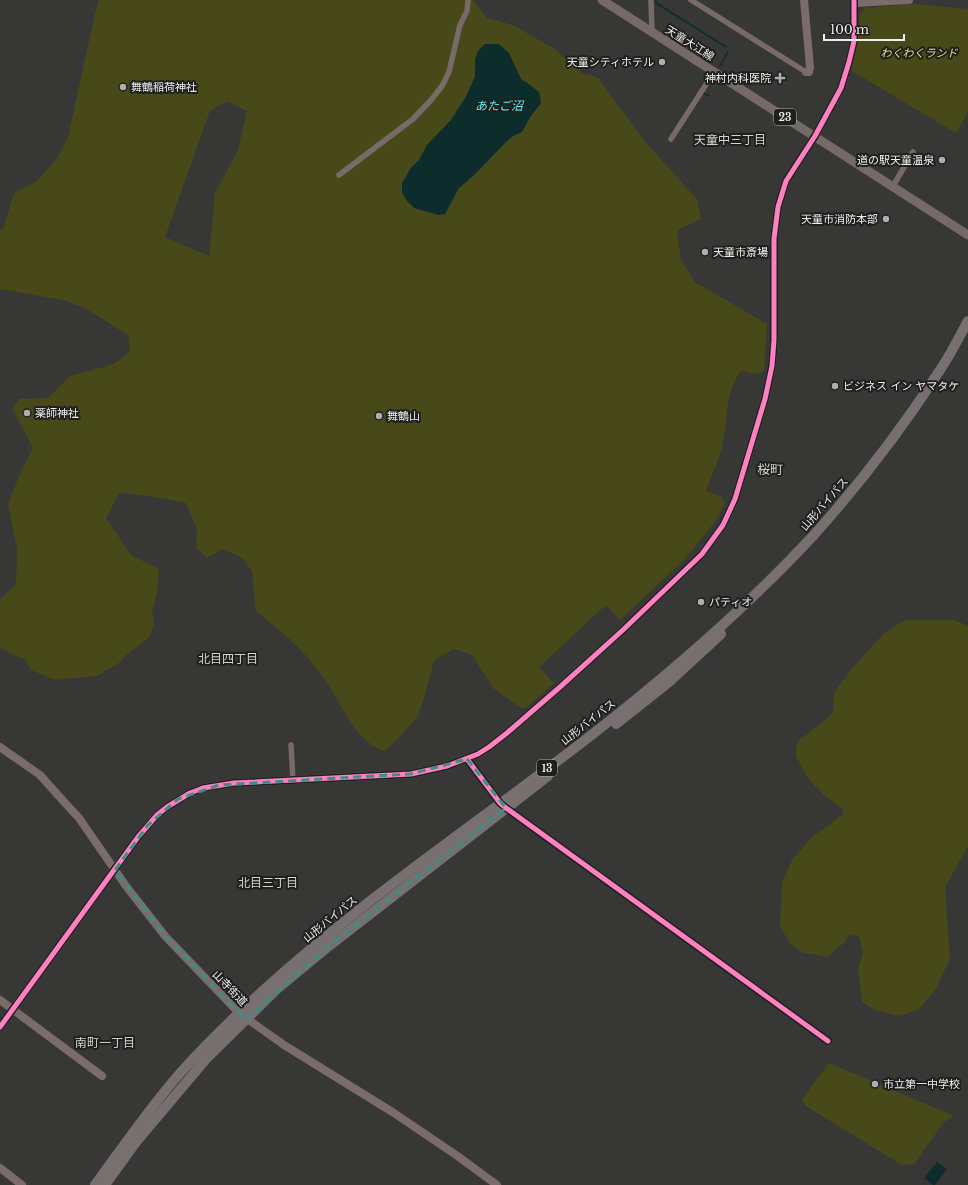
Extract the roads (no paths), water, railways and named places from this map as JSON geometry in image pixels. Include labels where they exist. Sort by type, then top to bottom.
[{"type":"highway","name":"山形バイパス","points":[[503,805],[656,682],[721,626],[810,538],[865,475],[904,424],[942,367],[968,321]]},
{"type":"highway","name":"山形バイパス","points":[[95,1185],[150,1111],[182,1072],[326,936],[384,891],[636,709],[699,655],[771,587],[820,536],[874,472],[922,408],[968,335]]},
{"type":"highway","name":"山形バイパス","points":[[105,1185],[157,1116],[243,1016]]},
{"type":"main road","name":"天童大江線","points":[[602,0],[968,235]]},
{"type":"street","points":[[339,175],[413,119],[442,86],[449,72],[460,25],[467,11],[468,0]]},
{"type":"street","points":[[651,0],[652,32]]},
{"type":"street","points":[[691,0],[806,72],[810,70],[810,60],[804,0]]},
{"type":"street","points":[[0,1027],[138,837],[157,815],[178,799],[203,788],[234,783],[411,774],[438,769],[466,759],[489,747],[508,733],[624,629],[702,554],[723,525],[740,486],[765,399],[772,366],[775,324],[774,239],[778,207],[786,181],[815,136],[841,88],[849,62],[854,37],[854,2],[909,0]]},
{"type":"street","points":[[671,139],[714,72]]},
{"type":"street","points":[[893,186],[913,152]]},
{"type":"street","points":[[291,746],[293,780]]},
{"type":"street","name":"山寺街道","points":[[0,747],[40,775],[79,818],[115,870],[165,936],[243,1016],[310,1061],[394,1113],[456,1154],[497,1185]]},
{"type":"street","points":[[466,759],[503,805],[828,1041]]},
{"type":"street","points":[[0,1000],[102,1076]]},
{"type":"street","points":[[0,1168],[22,1185]]},
{"type":"water","name":"あたご沼","points":[[485,44],[499,44],[509,53],[521,79],[539,92],[541,103],[530,117],[522,132],[513,136],[506,142],[474,175],[459,188],[445,214],[438,215],[414,208],[407,201],[402,192],[402,183],[411,168],[419,160],[427,145],[451,120],[467,95],[475,76],[475,60],[478,51]]},
{"type":"water","points":[[937,1162],[947,1169],[935,1185],[933,1185],[924,1178]]},
{"type":"waterway","points":[[656,0],[656,3],[726,47]]},
{"type":"waterway","points":[[725,57],[728,52]]},
{"type":"waterway","points":[[720,66],[724,58]]},
{"type":"waterway","points":[[703,93],[709,96]]},
{"type":"place","name":"天童シティホテル","points":[[662,62]]},
{"type":"place","name":"神村内科医院","points":[[780,78]]},
{"type":"place","name":"舞鶴稲荷神社","points":[[123,87]]},
{"type":"place","name":"道の駅天童温泉","points":[[942,160]]},
{"type":"place","name":"天童市消防本部","points":[[886,219]]},
{"type":"place","name":"天童市斎場","points":[[705,252]]},
{"type":"place","name":"ビジネス イン ヤマタケ","points":[[835,386]]},
{"type":"place","name":"薬師神社","points":[[27,413]]},
{"type":"place","name":"舞鶴山","points":[[379,416]]},
{"type":"place","name":"パティオ","points":[[701,602]]},
{"type":"place","name":"市立第一中学校","points":[[875,1084]]},
{"type":"district","name":"天童中三丁目","points":[[730,139]]},
{"type":"district","name":"桜町","points":[[770,469]]},
{"type":"district","name":"北目四丁目","points":[[228,658]]},
{"type":"district","name":"北目三丁目","points":[[268,882]]},
{"type":"district","name":"南町一丁目","points":[[105,1042]]},
{"type":"park label","name":"わくわくランド","points":[[919,53]]}]
